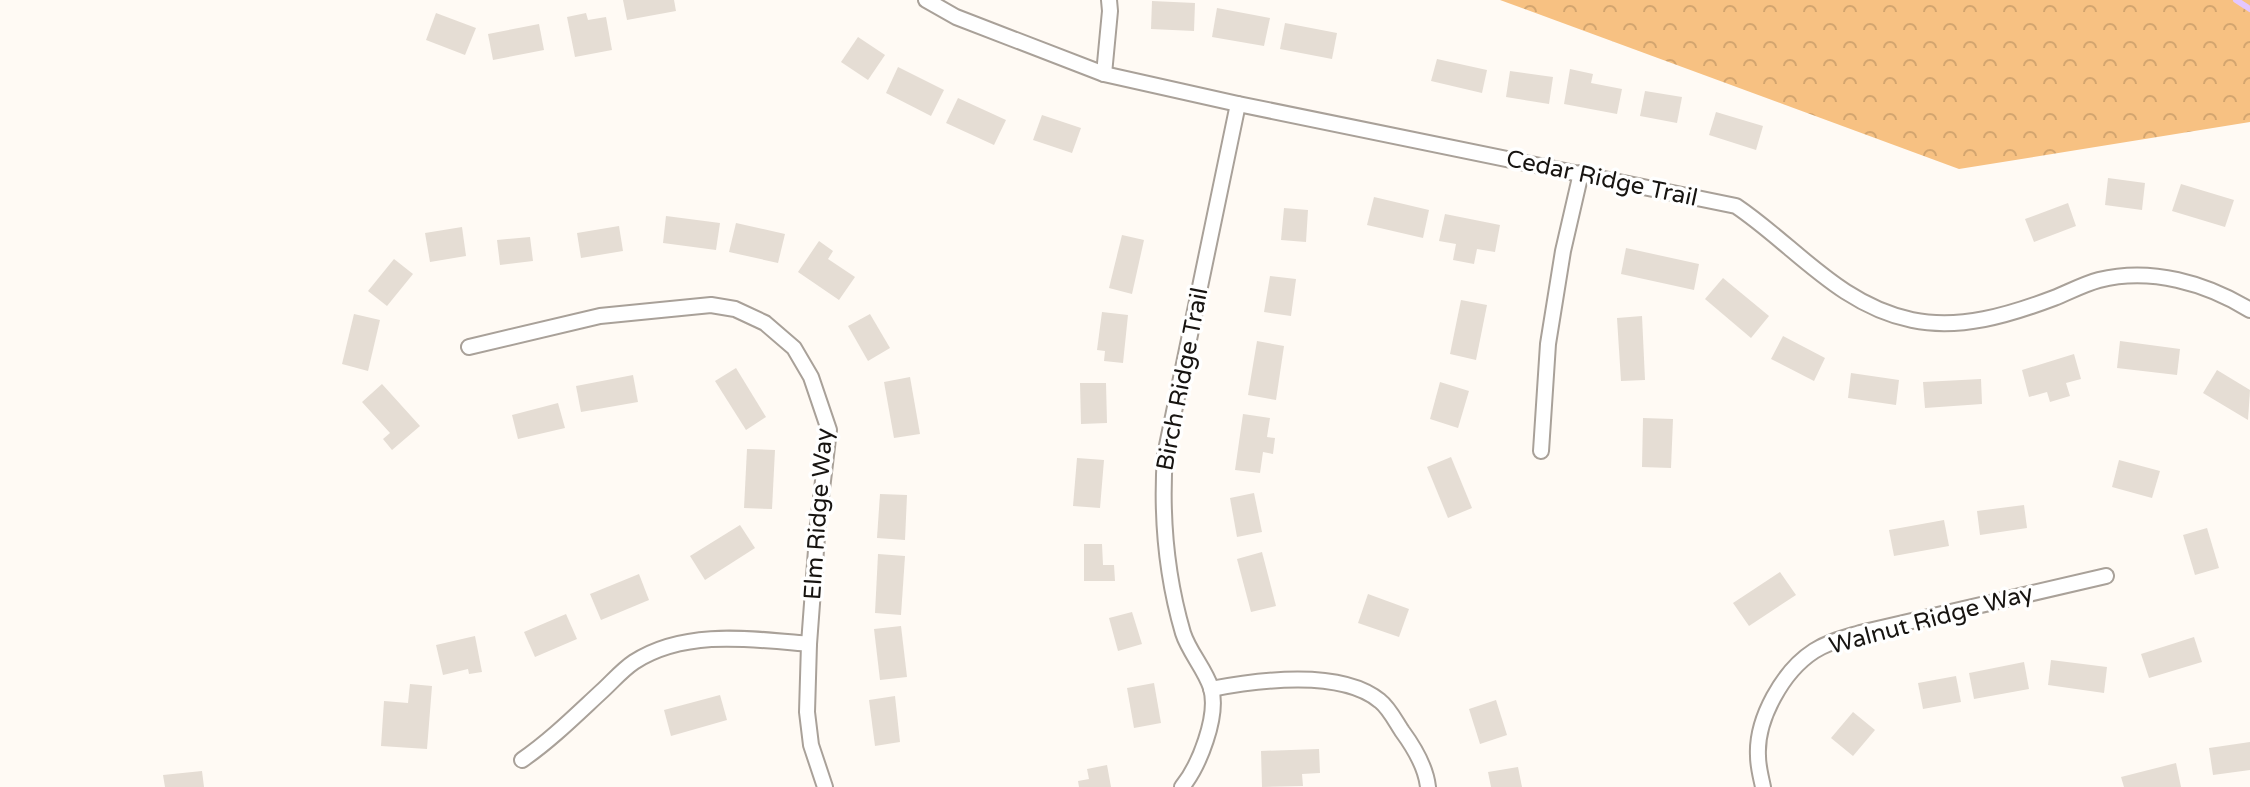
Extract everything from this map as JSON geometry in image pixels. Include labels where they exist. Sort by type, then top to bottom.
[{"type":"street","name":"Cedar Ridge Trail","points":[[926,0],[956,17],[1104,74],[1736,206],[1759,221],[1830,284],[1867,305],[1911,320],[1957,325],[2049,300],[2099,280],[2138,275],[2175,278],[2250,310]]},
{"type":"street","points":[[1104,74],[1109,0]]},
{"type":"street","name":"Birch Ridge Trail","points":[[1211,689],[1184,636],[1166,542],[1162,499],[1165,455],[1238,104]]},
{"type":"street","points":[[1541,451],[1548,344],[1563,251],[1581,173]]},
{"type":"street","name":"Elm Ridge Way","points":[[469,347],[600,316],[711,305],[735,309],[765,323],[794,348],[811,377],[829,430],[809,644],[807,712],[811,745],[825,787]]},
{"type":"street","name":"Walnut Ridge Way","points":[[1763,787],[1758,756],[1760,731],[1768,707],[1784,683],[1813,652],[1860,633],[2106,576]]},
{"type":"street","points":[[522,760],[543,745],[632,663],[663,647],[697,640],[809,644]]},
{"type":"street","points":[[1182,787],[1200,758],[1207,732],[1211,689],[1290,680],[1340,683],[1382,702],[1410,742],[1428,787]]},
{"type":"green space","points":[[1500,0],[2250,0],[2250,122],[1959,169]]},
{"type":"building","points":[[623,0],[674,0],[676,11],[627,20]]},
{"type":"building","points":[[1152,1],[1195,3],[1194,31],[1151,29]]},
{"type":"building","points":[[1217,8],[1270,18],[1264,46],[1212,37]]},
{"type":"building","points":[[436,13],[476,28],[465,55],[426,40]]},
{"type":"building","points":[[586,13],[588,20],[606,17],[612,50],[575,57],[567,17]]},
{"type":"building","points":[[1285,23],[1337,33],[1332,59],[1280,49]]},
{"type":"building","points":[[539,24],[544,50],[493,60],[488,34]]},
{"type":"building","points":[[858,37],[885,55],[868,80],[841,62]]},
{"type":"building","points":[[1437,59],[1487,70],[1482,93],[1431,81]]},
{"type":"building","points":[[898,67],[944,90],[931,116],[886,93]]},
{"type":"building","points":[[1570,69],[1593,74],[1591,83],[1622,89],[1617,114],[1564,104]]},
{"type":"building","points":[[1510,71],[1553,77],[1549,104],[1506,97]]},
{"type":"building","points":[[1645,91],[1682,97],[1677,123],[1640,116]]},
{"type":"building","points":[[958,98],[1006,120],[994,145],[946,123]]},
{"type":"building","points":[[1716,112],[1763,126],[1756,150],[1709,135]]},
{"type":"building","points":[[1042,115],[1081,128],[1072,153],[1033,140]]},
{"type":"building","points":[[2108,178],[2145,183],[2142,210],[2105,205]]},
{"type":"building","points":[[2181,184],[2234,200],[2225,227],[2172,211]]},
{"type":"building","points":[[1374,197],[1429,210],[1423,238],[1367,225]]},
{"type":"building","points":[[2068,203],[2076,226],[2034,242],[2025,219]]},
{"type":"building","points":[[1284,208],[1308,210],[1306,242],[1281,240]]},
{"type":"building","points":[[1445,214],[1500,225],[1495,252],[1477,249],[1474,264],[1453,260],[1456,244],[1439,241]]},
{"type":"building","points":[[666,216],[720,223],[716,250],[663,243]]},
{"type":"building","points":[[736,223],[785,234],[778,263],[729,252]]},
{"type":"building","points":[[619,226],[623,251],[581,258],[577,233]]},
{"type":"building","points":[[462,227],[466,256],[430,262],[425,233]]},
{"type":"building","points":[[1122,235],[1144,240],[1132,294],[1109,288]]},
{"type":"building","points":[[530,237],[533,261],[500,265],[497,240]]},
{"type":"building","points":[[819,241],[833,251],[828,259],[855,277],[839,300],[798,272]]},
{"type":"building","points":[[1626,248],[1699,264],[1694,290],[1621,274]]},
{"type":"building","points":[[394,259],[413,274],[387,306],[368,291]]},
{"type":"building","points":[[1270,276],[1296,279],[1291,316],[1264,312]]},
{"type":"building","points":[[1723,278],[1769,316],[1751,338],[1705,299]]},
{"type":"building","points":[[1461,300],[1487,305],[1476,360],[1450,354]]},
{"type":"building","points":[[1102,312],[1128,315],[1123,363],[1104,361],[1105,351],[1097,350]]},
{"type":"building","points":[[354,314],[380,320],[368,371],[342,364]]},
{"type":"building","points":[[870,314],[890,348],[868,361],[848,326]]},
{"type":"building","points":[[1642,316],[1645,380],[1621,381],[1617,318]]},
{"type":"building","points":[[1783,336],[1825,358],[1814,381],[1771,359]]},
{"type":"building","points":[[1257,341],[1284,346],[1276,400],[1248,395]]},
{"type":"building","points":[[2120,341],[2180,349],[2177,375],[2117,368]]},
{"type":"building","points":[[2074,354],[2081,379],[2066,383],[2070,396],[2050,402],[2047,392],[2029,397],[2022,370]]},
{"type":"building","points":[[736,368],[766,417],[746,430],[715,381]]},
{"type":"building","points":[[2217,370],[2250,390],[2248,420],[2203,393]]},
{"type":"building","points":[[1851,373],[1899,380],[1896,405],[1848,398]]},
{"type":"building","points":[[633,375],[638,402],[581,412],[576,386]]},
{"type":"building","points":[[910,377],[920,434],[894,438],[884,382]]},
{"type":"building","points":[[1981,379],[1982,404],[1925,408],[1923,382]]},
{"type":"building","points":[[1440,382],[1469,391],[1458,428],[1430,419]]},
{"type":"building","points":[[1080,383],[1106,383],[1107,423],[1081,424]]},
{"type":"building","points":[[382,384],[420,426],[392,450],[383,439],[390,433],[362,402]]},
{"type":"building","points":[[558,403],[565,428],[518,439],[512,415]]},
{"type":"building","points":[[1243,414],[1270,418],[1267,437],[1275,438],[1273,454],[1263,452],[1260,473],[1235,470]]},
{"type":"building","points":[[1643,418],[1673,419],[1671,468],[1642,467]]},
{"type":"building","points":[[747,449],[775,450],[772,509],[744,508]]},
{"type":"building","points":[[1451,457],[1472,508],[1448,518],[1427,467]]},
{"type":"building","points":[[1077,458],[1104,460],[1100,508],[1073,506]]},
{"type":"building","points":[[2119,460],[2160,471],[2152,498],[2112,487]]},
{"type":"building","points":[[1254,493],[1262,532],[1237,537],[1230,498]]},
{"type":"building","points":[[880,494],[907,495],[905,540],[877,538]]},
{"type":"building","points":[[2024,505],[2027,528],[1980,535],[1977,511]]},
{"type":"building","points":[[1944,520],[1949,546],[1894,556],[1889,530]]},
{"type":"building","points":[[740,525],[755,548],[705,580],[690,556]]},
{"type":"building","points":[[2207,528],[2219,568],[2195,575],[2183,535]]},
{"type":"building","points":[[1084,544],[1102,544],[1103,565],[1114,565],[1115,581],[1084,581]]},
{"type":"building","points":[[1262,552],[1276,606],[1251,612],[1237,559]]},
{"type":"building","points":[[878,554],[905,556],[901,615],[875,613]]},
{"type":"building","points":[[1780,572],[1796,595],[1749,626],[1733,603]]},
{"type":"building","points":[[639,574],[649,600],[601,620],[590,594]]},
{"type":"building","points":[[1368,594],[1409,609],[1399,637],[1358,623]]},
{"type":"building","points":[[1132,612],[1142,644],[1118,651],[1109,618]]},
{"type":"building","points":[[566,614],[577,639],[535,657],[524,632]]},
{"type":"building","points":[[901,626],[907,677],[880,680],[874,629]]},
{"type":"building","points":[[475,636],[482,672],[469,674],[468,669],[443,675],[436,645]]},
{"type":"building","points":[[2194,637],[2202,662],[2149,678],[2141,654]]},
{"type":"building","points":[[2051,660],[2107,667],[2104,693],[2048,685]]},
{"type":"building","points":[[2024,662],[2029,689],[1974,699],[1969,673]]},
{"type":"building","points":[[1956,676],[1961,702],[1923,709],[1918,683]]},
{"type":"building","points":[[1154,683],[1161,723],[1134,728],[1127,688]]},
{"type":"building","points":[[410,684],[432,686],[427,749],[381,746],[384,701],[408,703]]},
{"type":"building","points":[[720,695],[727,720],[671,736],[664,710]]},
{"type":"building","points":[[895,696],[900,742],[875,746],[869,700]]},
{"type":"building","points":[[1496,700],[1507,735],[1480,744],[1469,709]]},
{"type":"building","points":[[1853,712],[1875,730],[1853,756],[1831,738]]},
{"type":"building","points":[[2250,742],[2250,770],[2213,775],[2209,748]]},
{"type":"building","points":[[1319,749],[1320,773],[1302,774],[1303,786],[1262,787],[1261,751]]},
{"type":"building","points":[[2176,763],[2181,787],[2124,787],[2121,777]]},
{"type":"building","points":[[1107,765],[1111,787],[1079,787],[1078,781],[1089,779],[1087,769]]},
{"type":"building","points":[[1518,767],[1522,787],[1491,787],[1488,772]]},
{"type":"building","points":[[202,771],[204,787],[165,787],[163,775]]},
{"type":"waterway","points":[[2236,0],[2250,9]]}]
